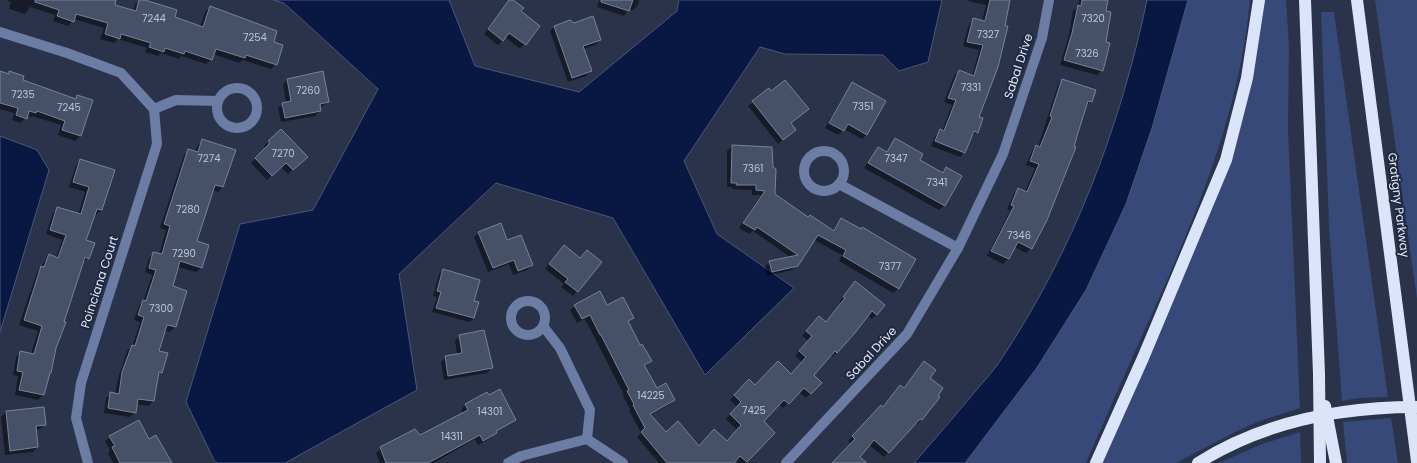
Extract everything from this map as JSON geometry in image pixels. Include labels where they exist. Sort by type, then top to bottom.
[{"type":"highway","points":[[1096,463],[1226,160],[1247,78],[1259,0]]},
{"type":"highway","points":[[1305,0],[1319,374],[1320,463]]},
{"type":"highway","name":"Gratigny Parkway","points":[[1357,0],[1417,460]]},
{"type":"highway","points":[[1404,357],[1417,402]]},
{"type":"highway","points":[[1319,374],[1336,463]]},
{"type":"highway","points":[[1198,463],[1252,436],[1307,419],[1363,409],[1417,407]]},
{"type":"street","name":"Sabal Drive","points":[[786,463],[906,334],[958,248],[1003,154],[1042,38],[1049,0]]},
{"type":"street","points":[[0,32],[67,53],[121,73],[154,109],[176,100],[218,101]]},
{"type":"street","name":"Poinciana Court","points":[[88,463],[76,418],[81,383],[157,144],[154,109]]},
{"type":"street","points":[[839,184],[958,248]]},
{"type":"street","points":[[543,326],[560,348],[590,410],[587,439]]},
{"type":"street","points":[[508,463],[521,456],[587,439],[623,463]]},
{"type":"shaded area","points":[[273,0],[449,0],[475,66],[579,92],[677,11],[679,0],[942,0],[928,62],[899,71],[883,55],[785,54],[760,47],[684,161],[717,234],[794,288],[705,375],[613,218],[496,183],[399,274],[417,390],[285,463],[218,463],[215,462],[186,402],[240,224],[313,210],[378,89],[284,3]]},
{"type":"shaded area","points":[[1147,0],[1188,0],[1152,128],[1126,204],[1086,290],[1036,369],[965,463],[914,463],[997,365],[1050,277],[1091,188],[1108,142],[1136,48]]},
{"type":"shaded area","points":[[1188,0],[1250,0],[1245,40],[1237,80],[1216,156],[1188,231],[1086,463],[965,463],[1036,369],[1086,290],[1126,204]]},
{"type":"shaded area","points":[[1263,0],[1286,0],[1289,47],[1288,129],[1300,408],[1260,421],[1235,432],[1176,463],[1101,463],[1213,207]]},
{"type":"shaded area","points":[[1375,0],[1417,0],[1417,299]]},
{"type":"shaded area","points":[[1321,12],[1334,12],[1388,397],[1359,398],[1342,401],[1329,227]]},
{"type":"shaded area","points":[[0,136],[37,150],[49,170],[0,332]]},
{"type":"shaded area","points":[[1391,418],[1398,463],[1347,463],[1343,422]]},
{"type":"shaded area","points":[[1300,432],[1301,463],[1219,463],[1262,444]]},
{"type":"building","points":[[35,0],[116,0],[115,5],[136,11],[139,0],[145,0],[177,10],[175,17],[203,27],[210,6],[277,31],[274,42],[283,45],[277,65],[246,55],[245,58],[216,49],[212,60],[185,51],[184,54],[165,48],[164,52],[149,47],[151,43],[121,34],[120,39],[105,34],[108,23],[76,14],[74,22],[57,16],[59,10],[35,2]]},
{"type":"building","points":[[509,0],[513,0],[524,8],[521,11],[540,26],[526,45],[509,33],[503,41],[488,29]]},
{"type":"building","points":[[601,0],[633,0],[629,11],[601,2]]},
{"type":"building","points":[[990,0],[1010,0],[1005,26],[1008,26],[998,67],[979,117],[983,118],[978,133],[974,131],[965,153],[935,141],[940,129],[944,131],[956,100],[948,98],[959,70],[974,76],[983,45],[967,42],[973,18],[985,21]]},
{"type":"building","points":[[1082,0],[1108,0],[1106,11],[1111,12],[1106,42],[1110,43],[1103,71],[1064,60],[1078,5],[1081,6]]},
{"type":"building","points":[[593,16],[601,40],[583,46],[592,71],[572,78],[554,26],[570,20],[574,23]]},
{"type":"building","points":[[0,71],[9,74],[9,71],[24,76],[23,80],[76,99],[77,95],[93,100],[81,136],[62,130],[65,121],[37,111],[36,113],[29,111],[27,119],[16,115],[18,108],[0,103]]},
{"type":"building","points":[[323,71],[329,102],[320,104],[321,111],[285,118],[282,103],[291,101],[287,79]]},
{"type":"building","points":[[1062,79],[1096,90],[1092,102],[1088,101],[1074,147],[1076,147],[1047,220],[1032,249],[1018,242],[1009,259],[991,251],[1014,206],[1011,205],[1018,188],[1027,192],[1039,164],[1030,161],[1036,145],[1040,147],[1052,117],[1050,116]]},
{"type":"building","points":[[785,80],[809,109],[791,123],[796,130],[783,140],[752,101],[769,88],[771,91]]},
{"type":"building","points":[[852,82],[886,101],[867,135],[848,124],[844,131],[829,123]]},
{"type":"building","points":[[281,129],[308,157],[293,170],[286,163],[272,176],[255,158],[269,144],[269,140]]},
{"type":"building","points":[[895,138],[923,154],[920,160],[943,173],[946,167],[962,176],[945,206],[868,163],[878,147],[887,152]]},
{"type":"building","points":[[202,139],[236,150],[223,187],[215,185],[197,241],[209,245],[202,268],[180,261],[173,286],[187,291],[176,327],[167,325],[159,351],[168,353],[162,373],[159,372],[154,401],[138,399],[136,413],[108,408],[110,392],[119,394],[122,372],[132,345],[135,346],[144,317],[138,315],[143,300],[146,301],[156,270],[149,268],[153,252],[162,254],[170,226],[164,224],[188,149],[198,152]]},
{"type":"building","points":[[732,145],[772,147],[773,167],[776,169],[775,194],[808,217],[810,215],[834,231],[841,218],[861,229],[862,227],[916,259],[899,289],[843,256],[846,250],[818,235],[798,266],[772,272],[769,261],[798,255],[757,227],[755,230],[743,223],[765,191],[756,190],[756,185],[736,185],[737,183],[731,183]]},
{"type":"building","points":[[80,159],[115,170],[102,210],[97,209],[86,240],[95,243],[89,259],[85,257],[64,322],[66,322],[56,348],[51,373],[44,395],[19,390],[23,372],[17,371],[20,351],[34,354],[42,326],[24,320],[41,266],[44,267],[49,254],[58,258],[66,235],[50,230],[57,207],[81,214],[89,187],[73,182]]},
{"type":"building","points":[[501,223],[507,240],[521,235],[533,265],[518,271],[514,260],[493,268],[478,232]]},
{"type":"building","points":[[564,245],[580,258],[587,250],[602,262],[578,292],[565,282],[568,279],[549,264]]},
{"type":"building","points":[[443,269],[480,280],[474,301],[479,302],[474,318],[436,308],[441,292],[437,291]]},
{"type":"building","points":[[855,281],[885,305],[877,315],[872,311],[837,353],[835,351],[814,375],[822,383],[811,394],[804,388],[789,404],[784,400],[764,421],[775,433],[747,462],[740,456],[734,463],[667,463],[641,432],[645,428],[627,391],[629,390],[590,315],[582,319],[574,305],[600,291],[607,305],[623,297],[634,318],[628,321],[640,345],[642,344],[652,361],[644,365],[657,388],[666,383],[675,400],[650,414],[666,432],[678,421],[699,446],[714,429],[727,441],[741,425],[730,414],[741,402],[734,395],[749,379],[755,385],[778,361],[791,374],[806,357],[799,351],[812,336],[806,331],[819,316],[826,322],[845,298],[843,297]]},
{"type":"building","points":[[484,330],[493,368],[448,376],[445,356],[462,353],[459,335]]},
{"type":"building","points":[[924,361],[936,370],[930,378],[943,388],[938,396],[940,397],[922,420],[920,419],[889,453],[874,440],[860,457],[867,463],[832,463],[855,439],[852,436],[881,405],[883,407],[900,385],[904,388]]},
{"type":"building","points":[[500,389],[516,420],[496,431],[497,433],[483,441],[480,435],[428,463],[386,463],[380,447],[415,429],[420,435],[468,410],[465,404],[487,392],[489,395]]},
{"type":"building","points":[[44,407],[46,425],[36,426],[38,447],[10,451],[6,411]]},
{"type":"building","points":[[139,420],[149,439],[156,435],[172,463],[120,463],[112,447],[115,446],[109,436]]}]
